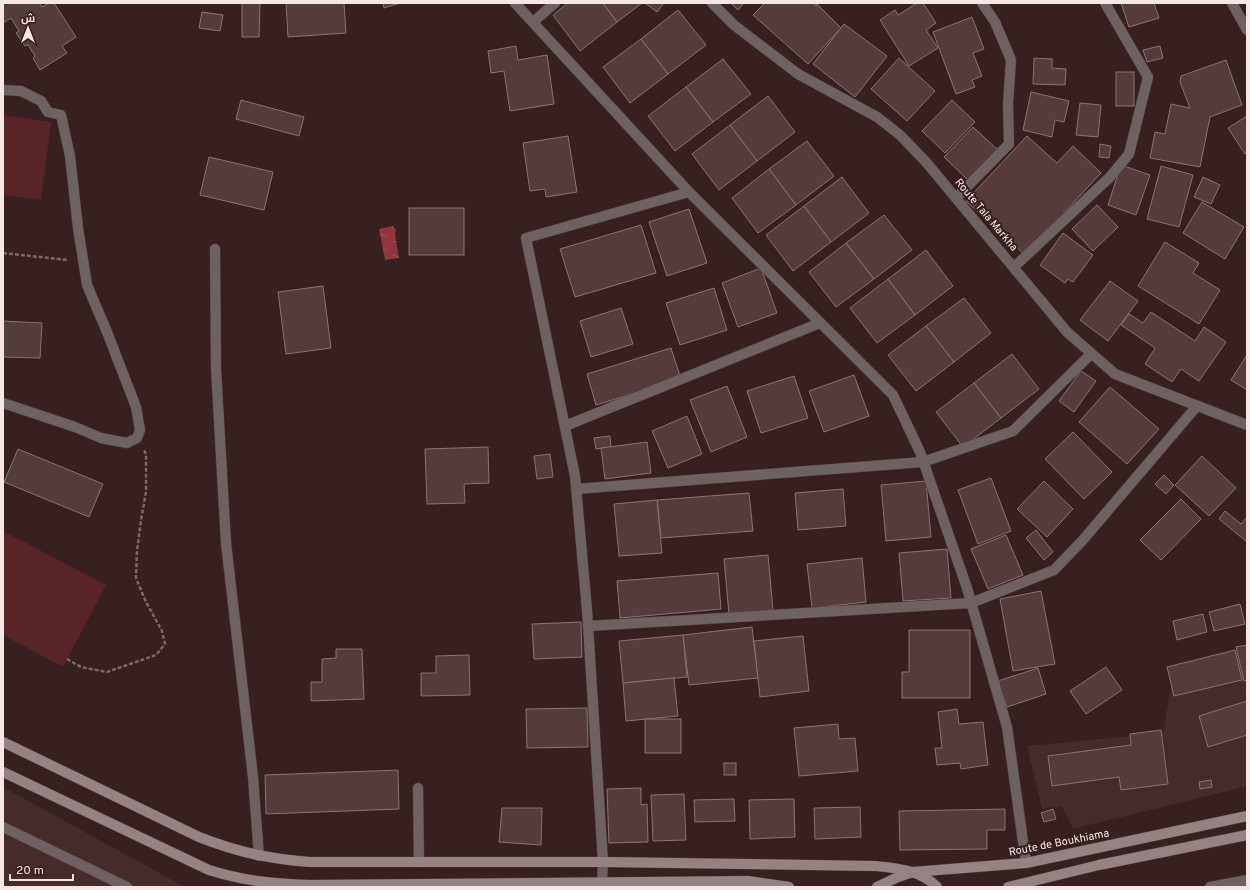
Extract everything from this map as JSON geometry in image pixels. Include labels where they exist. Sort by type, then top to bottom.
[{"type":"street","points":[[515,3],[689,192],[893,395],[920,452],[971,603],[1007,727],[1026,863]]},
{"type":"street","points":[[533,22],[555,3]]},
{"type":"street","name":"Route Tala Markha","points":[[712,3],[734,25],[798,74],[877,117],[900,135],[926,162],[1067,332],[1115,374],[1247,425]]},
{"type":"street","points":[[956,198],[1010,144],[1008,104],[1011,60],[995,22],[982,3]]},
{"type":"street","points":[[1014,267],[1110,177],[1129,154],[1148,77],[1105,3]]},
{"type":"street","points":[[1232,3],[1247,30]]},
{"type":"street","points":[[3,90],[21,91],[41,101],[48,112],[61,115],[70,156],[87,286],[107,332],[136,407],[140,430],[137,438],[127,442],[101,438],[68,424],[3,403]]},
{"type":"street","points":[[602,882],[603,862],[588,626],[575,476],[526,238],[689,192]]},
{"type":"street","points":[[215,249],[216,369],[226,543],[253,777],[260,856]]},
{"type":"street","points":[[565,426],[820,323]]},
{"type":"street","points":[[576,489],[923,462],[1013,431],[1091,354]]},
{"type":"street","points":[[588,626],[971,603],[1054,570],[1082,541],[1197,406]]},
{"type":"street","points":[[3,742],[199,837],[228,848],[283,860],[310,862],[603,862],[868,866],[913,872],[924,877],[937,887]]},
{"type":"street","points":[[3,772],[209,870],[234,878],[260,882],[292,885],[748,882],[789,887]]},
{"type":"street","points":[[418,788],[419,862]]},
{"type":"street","name":"Route de Boukhiama","points":[[877,887],[913,872],[1026,863],[1247,816]]},
{"type":"street","points":[[3,828],[127,887]]},
{"type":"street","points":[[1008,887],[1247,835]]},
{"type":"street","points":[[1210,887],[1247,880]]},
{"type":"path","points":[[3,253],[39,258],[83,261]]},
{"type":"path","points":[[66,659],[81,667],[106,672],[156,655],[165,644],[162,631],[146,602],[136,578],[137,551],[146,492],[146,454],[137,438]]},
{"type":"shaded area","points":[[3,115],[51,122],[41,200],[3,195]]},
{"type":"shaded area","points":[[3,531],[106,585],[63,667],[3,635]]},
{"type":"shaded area","points":[[1240,653],[1247,669],[1247,786],[1073,829],[1062,806],[1042,809],[1027,746],[1163,733],[1173,673]]},
{"type":"shaded area","points":[[3,787],[185,887],[3,887]]},
{"type":"water","points":[[393,226],[396,230],[395,234],[399,258],[385,260],[379,229]]},
{"type":"building","points":[[3,3],[39,3],[42,7],[49,3],[54,3],[76,37],[62,46],[67,53],[40,70],[33,58],[35,56],[28,45],[25,46],[16,33],[19,31],[11,18],[3,23]]},
{"type":"building","points":[[242,3],[260,3],[259,37],[242,37]]},
{"type":"building","points":[[286,3],[344,3],[346,33],[288,37]]},
{"type":"building","points":[[383,3],[400,3],[384,8]]},
{"type":"building","points":[[568,3],[603,3],[617,22],[580,51],[553,15]]},
{"type":"building","points":[[603,3],[642,3],[617,22]]},
{"type":"building","points":[[645,3],[664,3],[657,12]]},
{"type":"building","points":[[731,3],[744,3],[738,10]]},
{"type":"building","points":[[765,3],[813,3],[816,6],[817,4],[841,28],[808,64],[753,15]]},
{"type":"building","points":[[917,3],[923,3],[936,23],[926,30],[938,48],[909,66],[880,20],[895,10],[898,15]]},
{"type":"building","points":[[1121,3],[1154,3],[1159,18],[1129,27]]},
{"type":"building","points":[[678,10],[706,45],[668,74],[641,39]]},
{"type":"building","points":[[202,12],[223,15],[220,31],[199,28]]},
{"type":"building","points":[[972,17],[984,49],[973,53],[982,76],[972,80],[975,87],[956,94],[933,32]]},
{"type":"building","points":[[844,24],[887,56],[855,97],[813,64]]},
{"type":"building","points":[[641,39],[668,74],[630,103],[603,67]]},
{"type":"building","points":[[516,46],[518,60],[547,55],[554,104],[510,111],[504,71],[491,73],[488,51]]},
{"type":"building","points":[[1160,46],[1163,58],[1147,62],[1143,50]]},
{"type":"building","points":[[899,58],[935,91],[907,121],[871,89]]},
{"type":"building","points":[[1034,58],[1052,59],[1052,68],[1066,69],[1065,85],[1033,84]]},
{"type":"building","points":[[723,59],[751,94],[713,122],[686,87]]},
{"type":"building","points":[[1226,60],[1242,105],[1210,117],[1200,167],[1150,158],[1155,132],[1165,134],[1171,104],[1190,108],[1180,82],[1181,76]]},
{"type":"building","points":[[1116,72],[1134,72],[1134,106],[1116,106]]},
{"type":"building","points":[[686,87],[713,122],[675,151],[648,116]]},
{"type":"building","points":[[1031,92],[1069,101],[1064,122],[1055,120],[1052,137],[1023,130]]},
{"type":"building","points":[[768,96],[795,132],[757,161],[730,125]]},
{"type":"building","points":[[241,100],[304,117],[299,136],[236,119]]},
{"type":"building","points":[[952,100],[975,122],[945,153],[922,131]]},
{"type":"building","points":[[1080,103],[1101,105],[1098,137],[1076,135]]},
{"type":"building","points":[[1247,116],[1247,152],[1245,154],[1228,128]]},
{"type":"building","points":[[730,125],[757,161],[719,190],[692,154]]},
{"type":"building","points":[[973,127],[998,150],[969,181],[944,157]]},
{"type":"building","points":[[568,136],[577,192],[546,197],[545,189],[530,191],[523,143]]},
{"type":"building","points":[[1027,136],[1057,163],[1073,146],[1101,173],[1025,255],[966,201]]},
{"type":"building","points":[[807,141],[834,176],[796,205],[769,169]]},
{"type":"building","points":[[1100,144],[1111,146],[1109,158],[1099,157]]},
{"type":"building","points":[[209,157],[273,172],[264,210],[200,195]]},
{"type":"building","points":[[1121,165],[1150,175],[1136,215],[1108,205]]},
{"type":"building","points":[[1161,166],[1193,175],[1179,227],[1147,219]]},
{"type":"building","points":[[769,169],[796,205],[758,233],[732,198]]},
{"type":"building","points":[[842,177],[869,213],[831,242],[804,206]]},
{"type":"building","points":[[1203,177],[1220,185],[1211,204],[1194,197]]},
{"type":"building","points":[[1202,202],[1244,227],[1225,259],[1183,233]]},
{"type":"building","points":[[1097,205],[1118,227],[1093,251],[1072,229]]},
{"type":"building","points":[[804,206],[831,242],[793,271],[766,235]]},
{"type":"building","points":[[409,208],[464,208],[464,255],[409,255]]},
{"type":"building","points":[[689,209],[707,263],[667,276],[649,222]]},
{"type":"building","points":[[884,215],[912,250],[874,279],[846,243]]},
{"type":"building","points":[[641,225],[656,273],[575,297],[560,249]]},
{"type":"building","points":[[1063,233],[1093,255],[1073,282],[1068,279],[1065,283],[1040,265]]},
{"type":"building","points":[[1165,242],[1199,263],[1193,273],[1220,290],[1199,324],[1138,286]]},
{"type":"building","points":[[846,243],[874,279],[836,307],[809,272]]},
{"type":"building","points":[[926,250],[953,286],[915,315],[888,279]]},
{"type":"building","points":[[761,268],[777,313],[738,327],[722,283]]},
{"type":"building","points":[[888,279],[915,315],[877,343],[850,308]]},
{"type":"building","points":[[1110,281],[1138,301],[1108,341],[1080,320]]},
{"type":"building","points":[[323,286],[331,348],[286,354],[278,292]]},
{"type":"building","points":[[714,288],[727,330],[680,345],[666,303]]},
{"type":"building","points":[[964,298],[991,333],[954,362],[926,326]]},
{"type":"building","points":[[621,308],[633,344],[591,357],[580,321]]},
{"type":"building","points":[[1151,312],[1195,341],[1204,327],[1226,342],[1199,381],[1181,369],[1172,382],[1145,364],[1155,348],[1121,325],[1129,314],[1143,323]]},
{"type":"building","points":[[3,321],[42,323],[40,358],[3,357]]},
{"type":"building","points":[[926,326],[954,362],[916,391],[888,355]]},
{"type":"building","points":[[671,348],[681,379],[596,405],[587,374]]},
{"type":"building","points":[[1012,354],[1039,389],[1001,418],[974,383]]},
{"type":"building","points":[[1247,355],[1247,390],[1231,380]]},
{"type":"building","points":[[1081,371],[1096,381],[1074,412],[1059,401]]},
{"type":"building","points":[[854,375],[869,416],[824,432],[809,391]]},
{"type":"building","points":[[794,376],[808,418],[761,433],[747,391]]},
{"type":"building","points":[[974,383],[1001,418],[963,447],[936,412]]},
{"type":"building","points":[[727,386],[747,437],[711,452],[690,400]]},
{"type":"building","points":[[1110,387],[1159,429],[1127,464],[1079,422]]},
{"type":"building","points":[[687,416],[702,454],[668,468],[652,431]]},
{"type":"building","points":[[1073,432],[1112,472],[1084,499],[1045,459]]},
{"type":"building","points":[[610,436],[611,447],[596,449],[594,438]]},
{"type":"building","points":[[647,442],[651,473],[605,479],[601,448]]},
{"type":"building","points":[[488,447],[489,483],[464,484],[465,503],[427,504],[425,449]]},
{"type":"building","points":[[18,449],[103,484],[89,517],[4,482]]},
{"type":"building","points":[[550,454],[553,477],[537,479],[534,456]]},
{"type":"building","points":[[1202,456],[1236,488],[1209,516],[1175,485]]},
{"type":"building","points":[[1164,475],[1174,485],[1166,494],[1155,484]]},
{"type":"building","points":[[991,478],[1011,531],[978,544],[958,490]]},
{"type":"building","points":[[926,481],[931,537],[886,541],[881,485]]},
{"type":"building","points":[[1044,481],[1073,509],[1047,537],[1017,509]]},
{"type":"building","points":[[843,489],[846,526],[798,530],[795,493]]},
{"type":"building","points":[[749,493],[753,531],[661,538],[657,500]]},
{"type":"building","points":[[1181,499],[1201,519],[1161,560],[1140,540]]},
{"type":"building","points":[[657,500],[662,553],[619,556],[614,504]]},
{"type":"building","points":[[1225,511],[1241,524],[1247,517],[1247,542],[1219,519]]},
{"type":"building","points":[[1036,530],[1053,552],[1044,560],[1026,538]]},
{"type":"building","points":[[1006,535],[1023,575],[988,589],[971,549]]},
{"type":"building","points":[[947,549],[951,598],[903,601],[899,553]]},
{"type":"building","points":[[768,555],[773,610],[729,614],[724,559]]},
{"type":"building","points":[[862,558],[866,602],[812,608],[807,564]]},
{"type":"building","points":[[718,573],[721,609],[620,618],[617,581]]},
{"type":"building","points":[[1041,591],[1055,664],[1013,671],[1000,599]]},
{"type":"building","points":[[1240,604],[1245,624],[1214,631],[1209,612]]},
{"type":"building","points":[[1203,614],[1207,632],[1177,640],[1173,621]]},
{"type":"building","points":[[581,622],[582,657],[534,659],[532,624]]},
{"type":"building","points":[[752,627],[758,678],[689,685],[683,635]]},
{"type":"building","points":[[909,630],[970,630],[970,698],[902,698],[902,672],[909,672]]},
{"type":"building","points":[[683,635],[687,677],[623,683],[619,641]]},
{"type":"building","points":[[803,636],[809,691],[760,697],[754,641]]},
{"type":"building","points":[[1247,645],[1247,680],[1244,681],[1236,647]]},
{"type":"building","points":[[336,649],[362,649],[364,699],[311,701],[311,682],[322,682],[322,659],[336,658]]},
{"type":"building","points":[[1235,650],[1242,680],[1174,696],[1167,667]]},
{"type":"building","points":[[469,655],[470,695],[421,696],[421,673],[436,673],[436,656]]},
{"type":"building","points":[[1106,667],[1122,690],[1086,714],[1070,691]]},
{"type":"building","points":[[1038,668],[1046,694],[1007,707],[998,681]]},
{"type":"building","points":[[674,678],[678,716],[626,721],[623,683]]},
{"type":"building","points":[[1247,701],[1247,735],[1208,747],[1199,716]]},
{"type":"building","points":[[587,708],[588,747],[527,748],[526,709]]},
{"type":"building","points":[[957,709],[959,724],[983,722],[988,765],[961,769],[960,763],[937,765],[935,748],[942,748],[938,712]]},
{"type":"building","points":[[645,719],[681,719],[681,753],[645,753]]},
{"type":"building","points":[[838,724],[839,739],[855,738],[858,771],[799,776],[794,728]]},
{"type":"building","points":[[1161,730],[1168,784],[1121,790],[1119,777],[1052,786],[1048,756],[1131,745],[1130,734]]},
{"type":"building","points":[[724,763],[736,763],[736,775],[724,775]]},
{"type":"building","points":[[398,770],[399,809],[266,814],[265,775]]},
{"type":"building","points":[[1211,780],[1212,787],[1200,789],[1199,782]]},
{"type":"building","points":[[641,788],[641,805],[647,804],[648,842],[609,843],[607,789]]},
{"type":"building","points":[[684,794],[686,840],[653,841],[651,795]]},
{"type":"building","points":[[734,799],[735,821],[695,822],[694,800]]},
{"type":"building","points":[[794,799],[795,837],[750,839],[749,800]]},
{"type":"building","points":[[860,807],[861,837],[815,839],[814,808]]},
{"type":"building","points":[[502,808],[542,808],[541,845],[499,842]]},
{"type":"building","points":[[1005,809],[1005,830],[987,830],[987,849],[900,850],[899,811]]},
{"type":"building","points":[[1053,809],[1056,819],[1044,822],[1041,813]]}]
